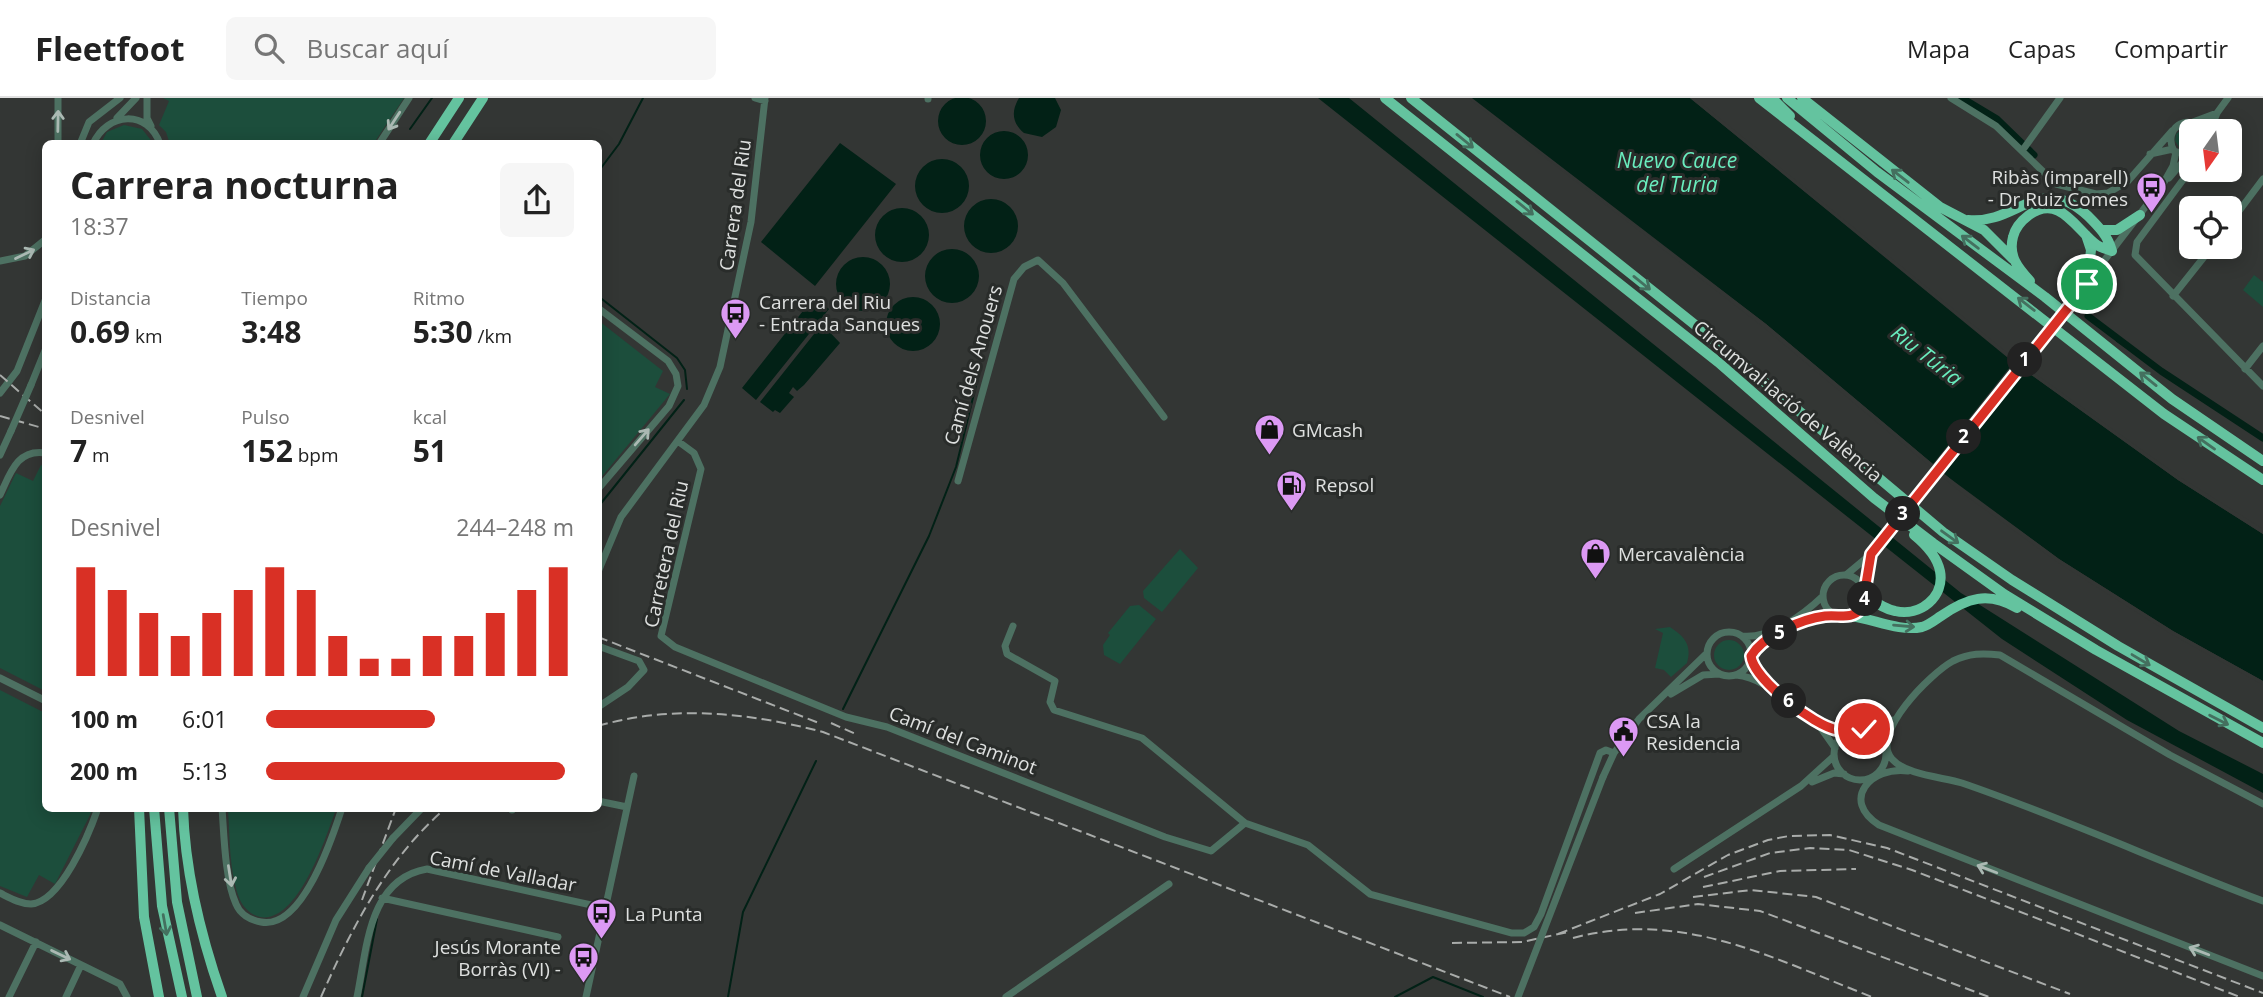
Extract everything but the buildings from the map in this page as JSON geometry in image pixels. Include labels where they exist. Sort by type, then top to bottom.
[{"type":"highway","points":[[432,140],[459,98]]},
{"type":"highway","points":[[456,140],[483,98]]},
{"type":"highway","name":"Circumval·lació de València","points":[[1385,98],[1718,362],[1874,498],[1976,574],[2096,650],[2263,743]]},
{"type":"highway","points":[[1393,98],[1444,139],[1453,150]]},
{"type":"highway","name":"Circumval·lació de València","points":[[1411,98],[1724,348],[1944,532],[2012,580],[2118,646],[2263,728]]},
{"type":"highway","points":[[1759,98],[2164,414],[2263,480]]},
{"type":"highway","points":[[1772,98],[1832,154]]},
{"type":"highway","points":[[1787,98],[1877,172],[2045,297],[2172,399],[2263,461]]},
{"type":"highway","points":[[1802,98],[1940,207],[1984,230],[2045,297]]},
{"type":"highway","points":[[1960,219],[1984,221],[1999,217],[2032,200],[2052,196],[2075,204],[2102,230],[2112,251]]},
{"type":"highway","points":[[2013,259],[2013,238],[2020,222],[2033,212],[2050,208],[2069,215],[2097,245],[2112,251]]},
{"type":"highway","points":[[2102,230],[2117,230],[2140,215]]},
{"type":"highway","points":[[2083,288],[2091,250],[2084,231]]},
{"type":"highway","points":[[1865,591],[1888,609],[1907,612],[1923,607],[1935,596],[1940,570],[1928,548],[1881,508],[1874,498]]},
{"type":"highway","points":[[1851,617],[1905,629],[1925,626],[1965,600],[1988,597],[2010,604],[2077,644],[2096,650]]},
{"type":"highway","points":[[139,812],[139,859],[144,917],[159,997]]},
{"type":"highway","points":[[154,812],[162,906],[182,997]]},
{"type":"highway","points":[[169,812],[177,902],[197,997]]},
{"type":"highway","points":[[183,812],[193,892],[205,948],[222,997]]},
{"type":"street","points":[[58,98],[58,140]]},
{"type":"street","points":[[82,140],[89,122],[120,98]]},
{"type":"street","points":[[95,140],[136,98]]},
{"type":"street","points":[[147,98],[147,118],[158,140]]},
{"type":"street","points":[[382,140],[409,98]]},
{"type":"street","points":[[755,98],[765,100]]},
{"type":"street","points":[[1951,98],[2025,148],[2056,184],[2096,194],[2119,188],[2179,125]]},
{"type":"street","points":[[2025,148],[2060,98]]},
{"type":"street","points":[[2215,119],[2228,98]]},
{"type":"street","name":"Carrera del Riu","points":[[602,562],[621,517],[704,405],[729,334],[751,222],[765,100]]},
{"type":"street","points":[[2201,119],[2217,113]]},
{"type":"street","points":[[111,122],[129,118],[153,130]]},
{"type":"street","points":[[1518,997],[1614,753],[1653,706],[1707,653],[1710,643],[1719,635],[1731,632],[1742,636],[1761,635],[1808,610],[1823,596],[1830,580],[1846,575],[1871,554],[2163,184],[2173,166],[2174,151],[2170,140],[2172,131]]},
{"type":"street","points":[[2149,155],[2174,151],[2179,153]]},
{"type":"street","points":[[2163,184],[2179,168]]},
{"type":"street","points":[[2171,177],[2177,176],[2180,185]]},
{"type":"street","points":[[2242,207],[2263,179]]},
{"type":"street","points":[[2182,182],[2137,243],[2134,251],[2173,296],[2263,386]]},
{"type":"street","points":[[0,261],[26,256],[42,242]]},
{"type":"street","points":[[2173,296],[2202,259]]},
{"type":"street","name":"Camí dels Anouers","points":[[958,481],[1014,279],[1024,267],[1038,260],[1063,283],[1164,416]]},
{"type":"street","points":[[0,393],[17,371],[42,308]]},
{"type":"street","points":[[602,311],[668,361],[678,386],[669,406],[602,484]]},
{"type":"street","points":[[2245,369],[2263,346]]},
{"type":"street","points":[[0,455],[42,358]]},
{"type":"street","name":"Carretera del Riu","points":[[665,640],[661,636],[701,469],[699,460],[679,442]]},
{"type":"street","points":[[0,495],[19,459],[32,452],[42,453]]},
{"type":"street","points":[[1736,675],[1746,669],[1762,643],[1813,618],[1835,615],[1851,617],[1862,608],[1871,554]]},
{"type":"street","points":[[1846,575],[1853,576],[1865,591]]},
{"type":"street","points":[[1823,596],[1826,607],[1835,615]]},
{"type":"street","points":[[1013,626],[1004,646],[1007,654],[1055,681],[1050,702],[1054,710],[1142,738],[1245,822],[1308,845],[1370,894],[1512,933],[1524,933],[1534,927],[1600,753],[1606,750],[1614,753]]},
{"type":"street","points":[[1742,636],[1749,645],[1751,657],[1772,688]]},
{"type":"street","name":"Camí del Caminot","points":[[665,640],[846,716],[887,727],[1165,837],[1211,851],[1245,822]]},
{"type":"street","points":[[602,647],[639,661],[644,670],[628,687],[602,705]]},
{"type":"street","points":[[1707,653],[1710,666],[1719,674]]},
{"type":"street","points":[[2263,804],[2162,751],[2000,655],[1980,653],[1952,662],[1941,669],[1896,718],[1885,737],[1883,766],[1866,782],[1862,794],[1872,821],[1896,834],[2263,976]]},
{"type":"street","points":[[1653,706],[1697,678],[1719,674],[1752,677],[1816,720],[1839,731],[1874,729],[1896,718]]},
{"type":"street","points":[[0,678],[42,699]]},
{"type":"street","points":[[1816,720],[1835,752],[1844,775]]},
{"type":"street","points":[[1801,786],[1835,752],[1842,735],[1855,729],[1874,732],[1895,762],[1987,792],[2263,901]]},
{"type":"street","points":[[1674,869],[1801,786],[1825,776],[1844,775],[1858,780],[1891,770],[1923,772]]},
{"type":"street","points":[[586,997],[634,776]]},
{"type":"street","points":[[602,802],[628,807]]},
{"type":"street","points":[[0,893],[25,904],[50,897],[86,838],[96,812]]},
{"type":"street","points":[[223,812],[235,903],[248,917],[268,923],[282,919],[294,910],[321,860],[340,812]]},
{"type":"street","points":[[303,997],[336,920],[369,867],[419,812]]},
{"type":"street","name":"Camí de Valladar","points":[[357,997],[378,903],[408,873],[428,869],[605,908]]},
{"type":"street","points":[[1006,997],[1169,884]]},
{"type":"street","points":[[382,898],[558,937]]},
{"type":"street","points":[[0,925],[120,984],[125,995]]},
{"type":"street","points":[[9,997],[36,942]]},
{"type":"street","points":[[66,997],[81,965]]},
{"type":"shaded area","points":[[163,98],[404,98],[376,140],[169,140],[159,125],[169,101]]},
{"type":"shaded area","points":[[124,125],[142,129],[151,140],[103,140],[107,132]]},
{"type":"shaded area","points":[[2179,132],[2179,147],[2175,141]]},
{"type":"shaded area","points":[[2254,275],[2263,282],[2263,307],[2243,290]]},
{"type":"shaded area","points":[[602,323],[663,371],[655,387],[670,394],[602,476]]},
{"type":"shaded area","points":[[42,465],[42,689],[0,668],[0,506],[16,473],[33,481]]},
{"type":"shaded area","points":[[1180,549],[1198,568],[1162,612],[1144,598],[1143,591]]},
{"type":"shaded area","points":[[1139,605],[1156,619],[1120,664],[1104,655],[1103,645],[1110,635],[1108,633],[1130,606]]},
{"type":"shaded area","points":[[1670,627],[1680,634],[1689,651],[1687,663],[1671,677],[1664,670],[1655,668],[1663,633],[1655,629]]},
{"type":"shaded area","points":[[1729,640],[1740,644],[1744,655],[1740,666],[1729,670],[1718,666],[1714,655],[1718,644]]},
{"type":"shaded area","points":[[0,690],[42,711],[42,812],[91,812],[55,884],[39,875],[27,897],[0,886]]},
{"type":"shaded area","points":[[228,812],[335,812],[309,876],[286,907],[274,916],[260,917],[246,908],[236,889]]},
{"type":"water","points":[[962,97],[979,104],[986,121],[979,138],[962,145],[945,138],[938,121],[945,104]]},
{"type":"water","points":[[1019,98],[1055,98],[1061,110],[1056,127],[1042,137],[1024,133],[1014,117]]},
{"type":"water","points":[[1318,98],[1349,98],[1961,593],[2179,731],[2263,774],[2263,793],[2127,720],[2002,639]]},
{"type":"water","name":"Nuevo Cauce del Turia","points":[[1472,98],[1690,98],[2013,362],[2178,480],[2263,534],[2263,681],[2173,631],[2059,559],[1960,487],[1766,324]]},
{"type":"water","points":[[1004,131],[1021,138],[1028,155],[1021,172],[1004,179],[987,172],[980,155],[987,138]]},
{"type":"water","points":[[840,143],[896,184],[815,286],[761,242]]},
{"type":"water","points":[[942,159],[961,167],[969,186],[961,205],[942,213],[923,205],[915,186],[923,167]]},
{"type":"water","points":[[991,199],[1010,207],[1018,226],[1010,245],[991,253],[972,245],[964,226],[972,207]]},
{"type":"water","points":[[902,208],[921,216],[929,235],[921,254],[902,262],[883,254],[875,235],[883,216]]},
{"type":"water","points":[[952,249],[971,257],[979,276],[971,295],[952,303],[933,295],[925,276],[933,257]]},
{"type":"water","points":[[863,257],[882,265],[890,284],[882,303],[863,311],[844,303],[836,284],[844,265]]},
{"type":"water","points":[[814,297],[829,309],[756,400],[742,388]]},
{"type":"water","points":[[913,297],[932,305],[940,324],[932,343],[913,351],[894,343],[886,324],[894,305]]},
{"type":"water","points":[[822,324],[840,343],[804,385],[797,391],[793,387],[789,393],[794,397],[780,413],[775,410],[773,412],[760,402]]},
{"type":"pier","points":[[1468,98],[1766,324],[1933,464],[2014,362],[1690,98],[1695,98],[2015,359],[2180,477],[2263,529],[2263,534],[2178,480],[2026,371],[1944,474],[2059,559],[2173,631],[2263,681],[2263,685],[2171,634],[2057,562],[1958,490],[1763,327]]},
{"type":"waterway","points":[[410,129],[432,98]]},
{"type":"waterway","points":[[602,167],[619,144],[643,98]]},
{"type":"waterway","points":[[1962,98],[1997,119],[2034,155]]},
{"type":"waterway","points":[[602,299],[677,358],[685,370],[687,389]]},
{"type":"waterway","points":[[2088,316],[2161,371],[2263,438]]},
{"type":"waterway","points":[[2117,341],[2263,440]]},
{"type":"waterway","points":[[843,709],[929,536],[956,467],[979,373]]},
{"type":"waterway","points":[[602,502],[684,400]]},
{"type":"waterway","points":[[728,997],[743,912],[816,761]]},
{"type":"waterway","points":[[362,997],[377,919]]},
{"type":"waterway","points":[[1395,997],[1433,977],[1483,997]]},
{"type":"railway","points":[[0,375],[42,412]]},
{"type":"railway","points":[[0,416],[42,428]]},
{"type":"railway","points":[[602,639],[819,723]]},
{"type":"railway","points":[[602,725],[626,719],[683,713],[740,716],[823,732],[1510,997]]},
{"type":"railway","points":[[831,723],[858,735]]},
{"type":"railway","points":[[362,900],[395,812]]},
{"type":"railway","points":[[321,997],[373,895],[406,849],[442,812]]},
{"type":"railway","points":[[1558,934],[1660,894],[1728,855],[1768,840],[1789,836],[1830,835],[1887,848],[2263,993]]},
{"type":"railway","points":[[1704,877],[1770,853],[1810,848],[1849,850],[1912,870],[2240,997]]},
{"type":"railway","points":[[1703,887],[1780,871],[1856,869]]},
{"type":"railway","points":[[1693,897],[1751,890],[1816,897],[2070,994]]},
{"type":"railway","points":[[1635,913],[1698,904],[1760,911],[1989,997]]},
{"type":"railway","points":[[1573,938],[1613,931],[1652,930],[1689,934],[1762,954],[1872,997]]},
{"type":"railway","points":[[1452,943],[1522,942],[1568,932]]},
{"type":"place","name":"Ribàs (imparell) - Dr Ruiz Comes","points":[[2151,215]]},
{"type":"place","name":"Carrera del Riu - Entrada Sanques","points":[[736,340]]},
{"type":"place","name":"GMcash","points":[[1269,457]]},
{"type":"place","name":"Repsol","points":[[1292,512]]},
{"type":"place","name":"Mercavalència","points":[[1595,581]]},
{"type":"place","name":"CSA la Residencia","points":[[1623,759]]},
{"type":"place","name":"La Punta","points":[[602,941]]},
{"type":"place","name":"Jesús Morante Borràs (VI) -","points":[[584,985]]},
{"type":"route","points":[[1864,729],[1839,731],[1816,720],[1772,688],[1758,672],[1751,656],[1762,643],[1794,626],[1827,615],[1851,617],[1862,608],[1871,554],[2087,284]]},
{"type":"water label","name":"Riu Túria","points":[[1927,355]]}]
